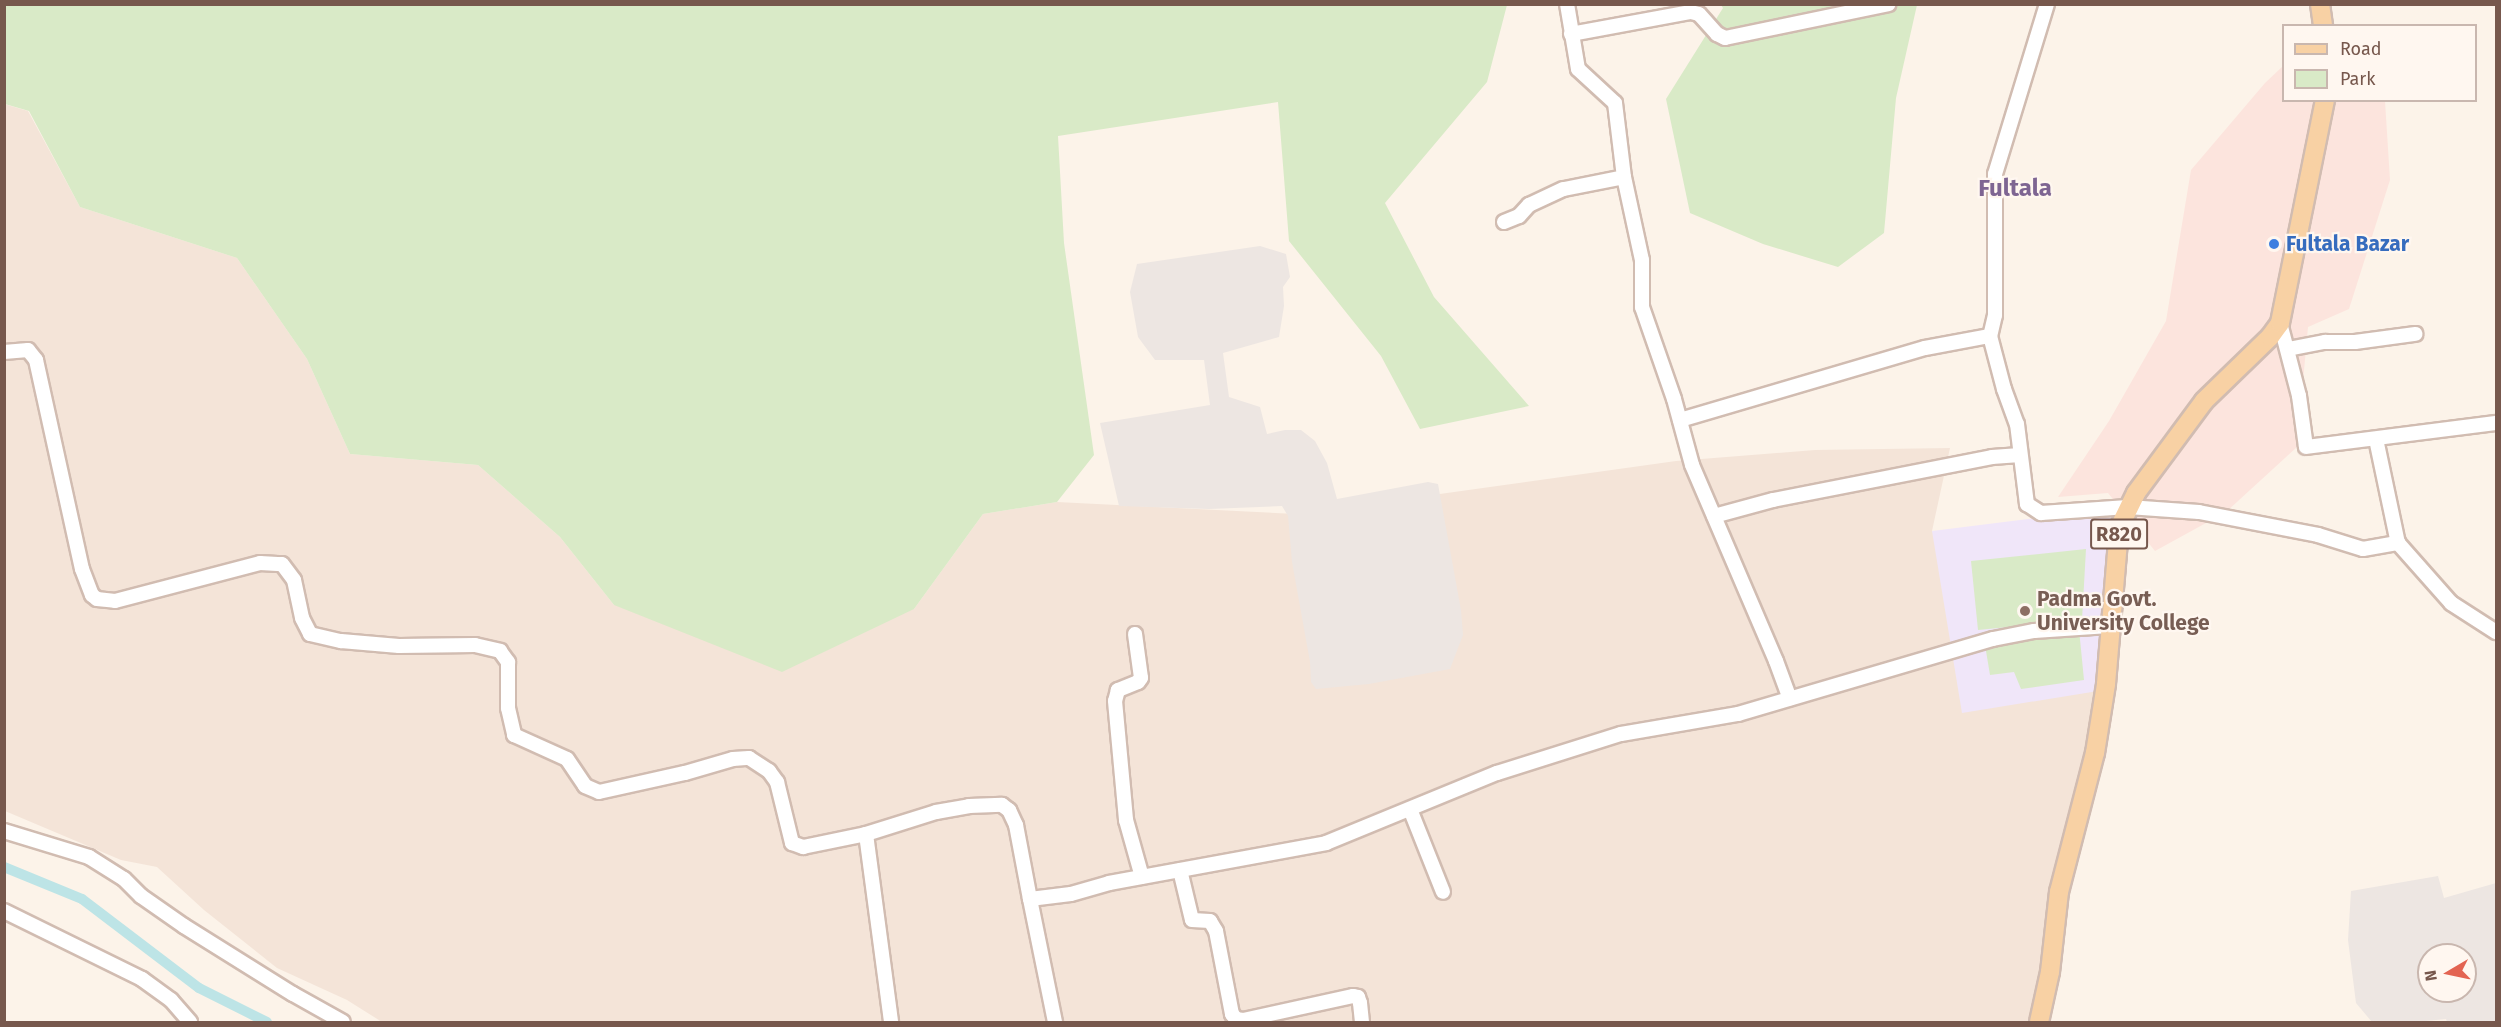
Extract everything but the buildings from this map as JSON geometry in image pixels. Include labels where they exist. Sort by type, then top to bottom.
[{"type":"main road","points":[[2320,4],[2323,24]]},
{"type":"main road","name":"R820","points":[[2040,1023],[2050,972],[2059,892],[2095,753],[2106,684],[2109,626],[2119,528],[2128,507],[2204,401],[2270,337],[2280,323],[2325,102]]},
{"type":"street","points":[[1567,4],[1578,69],[1616,103],[1624,177],[1642,260],[1642,307],[1680,420],[1692,465],[1790,699]]},
{"type":"street","points":[[1571,34],[1691,12],[1699,14],[1717,34],[1725,38],[1889,4]]},
{"type":"street","points":[[2047,4],[1995,174],[1995,315],[1990,336],[2004,389],[2017,424],[2025,500],[2031,509],[2041,513],[2128,507],[2199,512],[2318,535],[2363,549],[2398,543]]},
{"type":"street","points":[[1504,222],[1519,216],[1529,205],[1564,189],[1624,177]]},
{"type":"street","points":[[2280,323],[2299,396],[2306,447],[2496,423]]},
{"type":"street","points":[[2288,349],[2325,342],[2355,342],[2415,334]]},
{"type":"street","points":[[1680,420],[1925,348],[1990,336]]},
{"type":"street","points":[[4,352],[28,350],[36,360],[82,569],[92,595],[97,599],[115,601],[260,563],[282,564],[294,580],[302,618],[310,634],[341,641],[399,646],[474,645],[500,651],[508,662],[509,721],[514,735],[567,759],[585,786],[599,792],[685,773],[733,759],[749,758],[769,771],[777,782],[792,843],[803,847],[866,834],[936,812],[981,805],[1002,806],[1009,810],[1016,825],[1055,1023]]},
{"type":"street","points":[[2376,439],[2398,543],[2451,603],[2496,632]]},
{"type":"street","points":[[1714,516],[1773,500],[1992,457],[2020,455]]},
{"type":"street","points":[[1030,898],[1071,894],[1142,877],[1326,843],[1497,773],[1621,734],[1738,714],[1863,678],[1914,660],[1993,639],[2034,631],[2109,626]]},
{"type":"street","points":[[1135,634],[1141,678],[1138,682],[1118,690],[1115,701],[1126,820],[1142,877]]},
{"type":"street","points":[[1410,809],[1443,892]]},
{"type":"street","points":[[4,831],[89,857],[124,879],[141,896],[184,926],[343,1023]]},
{"type":"street","points":[[866,834],[891,1023]]},
{"type":"street","points":[[1180,870],[1189,915],[1192,920],[1210,921],[1216,931],[1232,1014],[1236,1019],[1243,1020],[1353,996],[1358,997],[1362,1023]]},
{"type":"street","points":[[4,911],[142,979],[171,1000],[190,1023]]},
{"type":"shaded area","name":"Fultala Bazar","points":[[2282,67],[2282,102],[2385,102],[2390,180],[2349,309],[2308,327],[2297,447],[2226,512],[2155,551],[2108,493],[2058,497],[2109,421],[2166,321],[2191,170],[2265,83]]},
{"type":"shaded area","points":[[4,104],[28,111],[80,207],[237,258],[307,359],[350,454],[478,465],[560,537],[614,605],[914,609],[983,514],[1057,502],[1296,514],[1676,461],[1815,450],[1950,448],[1932,531],[2098,691],[2049,917],[2031,1022],[382,1022],[347,1000],[277,968],[204,910],[157,867],[121,860],[5,811]]},
{"type":"shaded area","points":[[1260,246],[1286,254],[1290,277],[1283,287],[1284,306],[1279,337],[1223,353],[1229,397],[1260,407],[1267,434],[1285,430],[1301,430],[1315,441],[1327,463],[1337,499],[1428,482],[1438,484],[1461,610],[1463,635],[1450,669],[1369,684],[1316,689],[1311,682],[1310,662],[1292,562],[1288,516],[1282,506],[1209,509],[1119,506],[1100,423],[1210,405],[1204,360],[1155,360],[1138,337],[1130,292],[1137,264]]},
{"type":"shaded area","name":"Padma Govt. University College","points":[[2115,508],[2098,691],[1962,713],[1932,531]]},
{"type":"shaded area","points":[[2438,876],[2444,898],[2496,883],[2496,1022],[2447,1022],[2446,1019],[2372,1022],[2356,1003],[2348,940],[2351,891]]},
{"type":"green space","points":[[4,5],[1507,5],[1487,82],[1385,203],[1434,297],[1529,406],[1420,429],[1381,356],[1289,241],[1278,102],[1058,136],[1064,243],[1094,455],[1057,502],[983,514],[914,609],[782,672],[614,605],[560,537],[478,465],[350,454],[307,359],[237,258],[80,207],[29,111],[5,104]]},
{"type":"green space","points":[[1721,5],[1917,5],[1896,98],[1884,233],[1838,267],[1763,244],[1690,213],[1666,99],[1723,8]]},
{"type":"green space","points":[[2086,549],[2082,620],[1978,630],[1971,561]]},
{"type":"green space","points":[[2079,629],[2084,680],[2021,689],[2014,672],[1990,675],[1985,645]]},
{"type":"waterway","points":[[4,867],[82,899],[199,988],[267,1022]]},
{"type":"place","name":"Fultala Bazar","points":[[2274,244]]},
{"type":"place","name":"Padma Govt. University College","points":[[2025,611]]},
{"type":"district","name":"Fultala","points":[[2015,189]]}]
